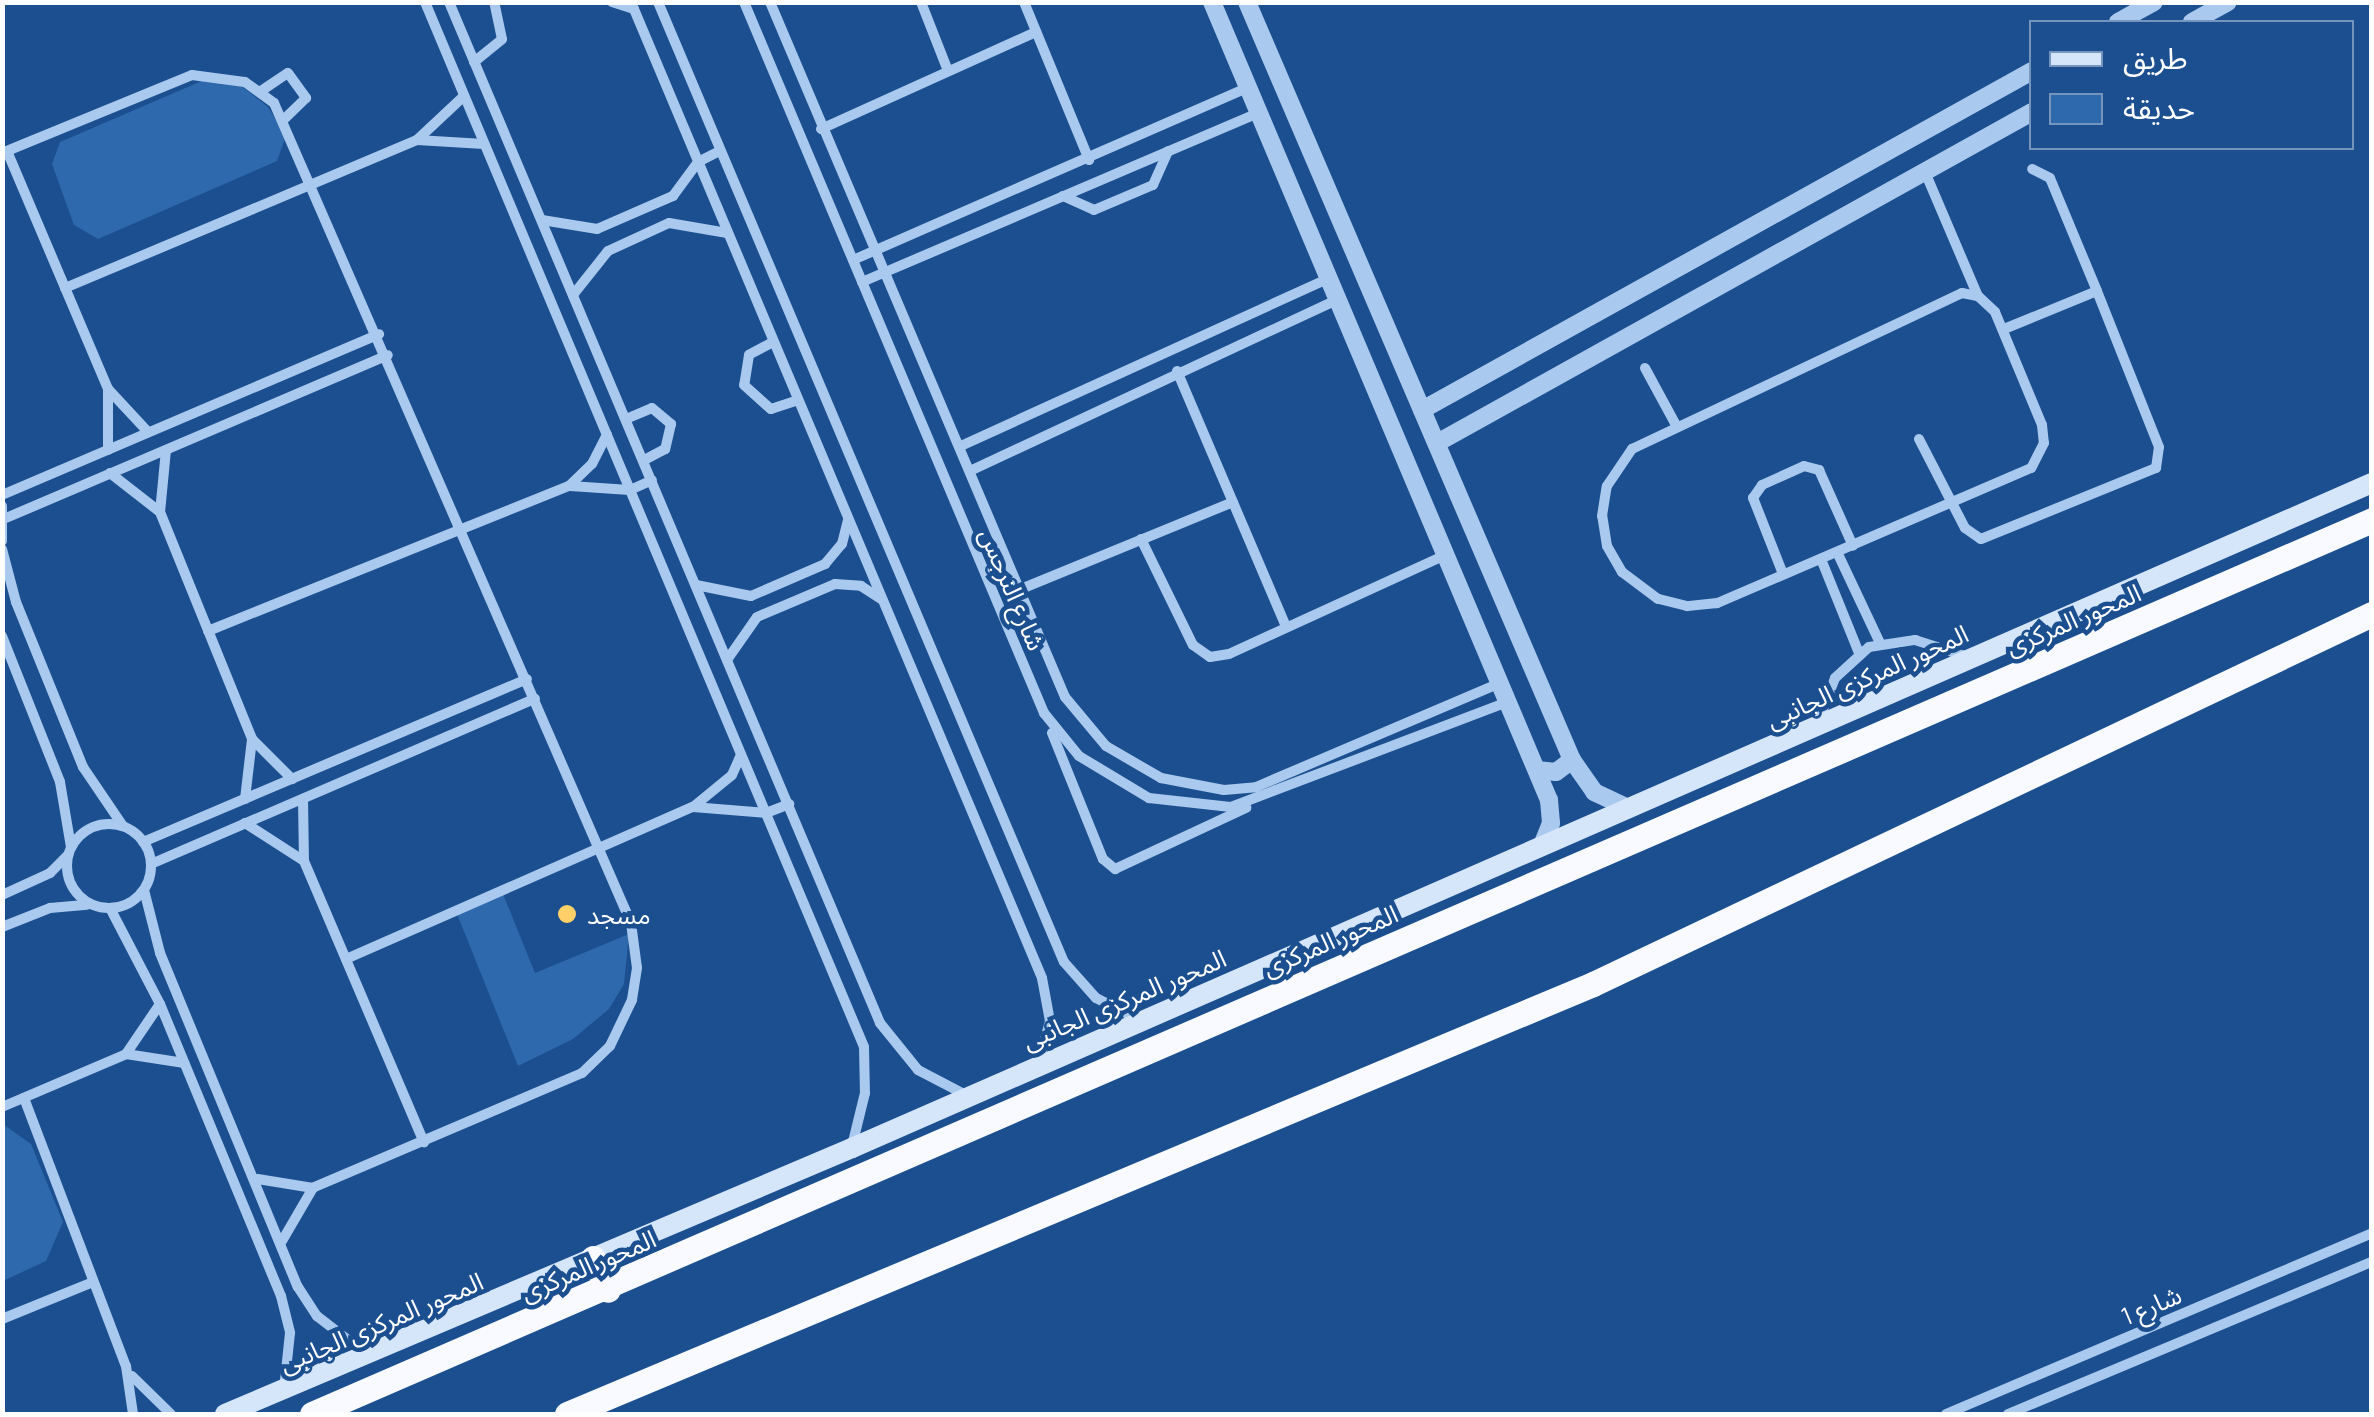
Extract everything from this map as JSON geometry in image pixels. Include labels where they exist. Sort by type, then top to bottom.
[{"type":"highway","name":"المحور المركزى","points":[[312,1414],[608,1290],[2372,520]]},
{"type":"highway","points":[[574,1413],[1593,984],[2372,614]]},
{"type":"highway","points":[[593,1258],[608,1290]]},
{"type":"main road","name":"المحور المركزى الجانبى","points":[[225,1414],[852,1148],[1039,1062],[2372,484]]},
{"type":"street","points":[[424,2],[864,1047],[865,1093],[852,1148]]},
{"type":"street","points":[[449,2],[887,1037],[936,1084],[968,1096]]},
{"type":"street","points":[[474,62],[502,39],[494,2]]},
{"type":"street","points":[[612,2],[633,6],[1048,999],[1050,1020],[1039,1062]]},
{"type":"street","points":[[658,2],[1064,962],[1096,998],[1141,1020]]},
{"type":"street","name":"شارع النرجس","points":[[744,2],[1044,713],[1078,756],[1124,788],[1190,806],[1258,802],[1509,702]]},
{"type":"street","name":"شارع النرجس","points":[[770,2],[874,252],[962,445],[1065,697],[1083,724],[1132,764],[1192,786],[1256,787],[1500,683]]},
{"type":"street","points":[[921,2],[948,72]]},
{"type":"street","points":[[1024,2],[1089,160]]},
{"type":"street","points":[[1212,2],[1537,770],[1551,811],[1542,845]]},
{"type":"street","points":[[1247,2],[1572,760],[1594,792],[1629,808]]},
{"type":"street","points":[[2122,20],[2154,2]]},
{"type":"street","points":[[2196,20],[2228,2]]},
{"type":"street","points":[[821,128],[1036,32]]},
{"type":"street","points":[[261,92],[277,74],[288,73],[306,98],[286,118]]},
{"type":"street","points":[[1422,410],[2029,73]]},
{"type":"street","points":[[148,432],[108,389],[5,152],[192,75],[228,77],[261,92],[286,118],[600,848],[637,948],[636,985],[623,1024],[582,1074],[314,1188],[258,1179]]},
{"type":"street","points":[[853,260],[1247,88]]},
{"type":"street","points":[[65,288],[417,140],[464,96]]},
{"type":"street","points":[[862,282],[1258,113]]},
{"type":"street","points":[[1437,443],[2029,114]]},
{"type":"street","points":[[417,140],[484,144]]},
{"type":"street","points":[[542,220],[597,230],[673,196],[698,162],[720,151]]},
{"type":"street","points":[[1063,196],[1094,210],[1153,186],[1168,151]]},
{"type":"street","points":[[1857,169],[1855,192],[1869,203]]},
{"type":"street","points":[[1920,439],[1968,533],[1986,539],[2156,468],[2159,448],[2097,291],[2050,178],[2032,169]]},
{"type":"street","points":[[1926,172],[1978,296],[2004,329],[2042,425],[2041,452],[2024,473],[1717,603],[1687,606],[1658,599],[1622,572],[1604,531],[1607,486],[1632,449],[1948,298],[1978,296]]},
{"type":"street","points":[[1801,200],[1816,209],[1817,232]]},
{"type":"street","points":[[573,295],[608,251],[669,223],[728,234]]},
{"type":"street","points":[[962,445],[1328,278]]},
{"type":"street","points":[[2004,329],[2097,291]]},
{"type":"street","points":[[972,470],[1176,371],[1336,300]]},
{"type":"street","points":[[2,494],[378,334]]},
{"type":"street","points":[[773,342],[749,356],[744,386],[764,407],[798,400]]},
{"type":"street","points":[[2,541],[4,512],[110,474],[388,355]]},
{"type":"street","points":[[1644,368],[1676,425]]},
{"type":"street","points":[[1176,371],[1286,628]]},
{"type":"street","points":[[108,389],[108,450]]},
{"type":"street","points":[[626,418],[652,408],[671,424],[665,449],[644,460]]},
{"type":"street","points":[[208,631],[568,486],[592,464],[607,434]]},
{"type":"street","points":[[166,450],[160,512],[252,739],[292,779]]},
{"type":"street","points":[[1784,574],[1753,498],[1762,485],[1804,466],[1820,470],[1853,546]]},
{"type":"street","points":[[110,474],[160,512]]},
{"type":"street","points":[[568,486],[630,490],[652,480]]},
{"type":"street","points":[[1021,589],[1232,502]]},
{"type":"street","points":[[696,585],[752,596],[825,564],[842,544],[848,520]]},
{"type":"street","points":[[1141,540],[1200,653],[1220,657],[1444,554]]},
{"type":"street","points":[[2,549],[16,602],[83,768],[123,826],[143,842],[152,864],[144,890],[154,938],[282,1242],[317,1316],[366,1355]]},
{"type":"street","points":[[1837,552],[1880,643]]},
{"type":"street","points":[[1821,559],[1859,653]]},
{"type":"street","points":[[727,660],[757,617],[836,584],[861,586],[882,600]]},
{"type":"street","points":[[2,636],[60,782],[70,851],[69,878],[92,905]]},
{"type":"street","points":[[1817,725],[1835,678],[1859,653],[1880,643],[1915,640],[1972,658]]},
{"type":"street","points":[[143,842],[527,679]]},
{"type":"street","points":[[152,864],[535,699]]},
{"type":"street","points":[[1044,713],[1104,859],[1115,869],[1258,802]]},
{"type":"street","points":[[244,799],[252,739]]},
{"type":"street","points":[[346,960],[693,808],[732,776],[741,754]]},
{"type":"street","points":[[1537,770],[1556,772],[1572,760]]},
{"type":"street","points":[[303,799],[304,861],[424,1142]]},
{"type":"street","points":[[693,808],[766,814],[789,804]]},
{"type":"street","points":[[245,824],[304,861]]},
{"type":"street","points":[[2,895],[50,873],[88,830],[123,826]]},
{"type":"street","points":[[2,928],[50,908],[110,908],[144,890]]},
{"type":"street","points":[[110,908],[160,1004],[288,1316],[284,1391]]},
{"type":"street","points":[[126,1054],[160,1004]]},
{"type":"street","points":[[2,1107],[126,1054],[184,1063]]},
{"type":"street","points":[[24,1098],[126,1366],[133,1414]]},
{"type":"street","points":[[282,1242],[314,1188]]},
{"type":"street","name":"شارع 1","points":[[1946,1414],[2372,1233]]},
{"type":"street","points":[[2306,1261],[2316,1285]]},
{"type":"street","name":"شارع 1","points":[[2008,1414],[2372,1262]]},
{"type":"street","points":[[2,1319],[94,1282]]},
{"type":"street","points":[[126,1366],[170,1414]]},
{"type":"green space","points":[[204,80],[240,85],[268,107],[286,136],[277,161],[98,239],[74,225],[52,164],[60,142]]},
{"type":"green space","points":[[503,894],[535,973],[629,934],[624,984],[609,1009],[573,1039],[518,1066],[457,914]]},
{"type":"green space","points":[[3,1124],[31,1144],[63,1222],[46,1261],[3,1281]]},
{"type":"place","name":"مسجد","points":[[567,914]]}]
